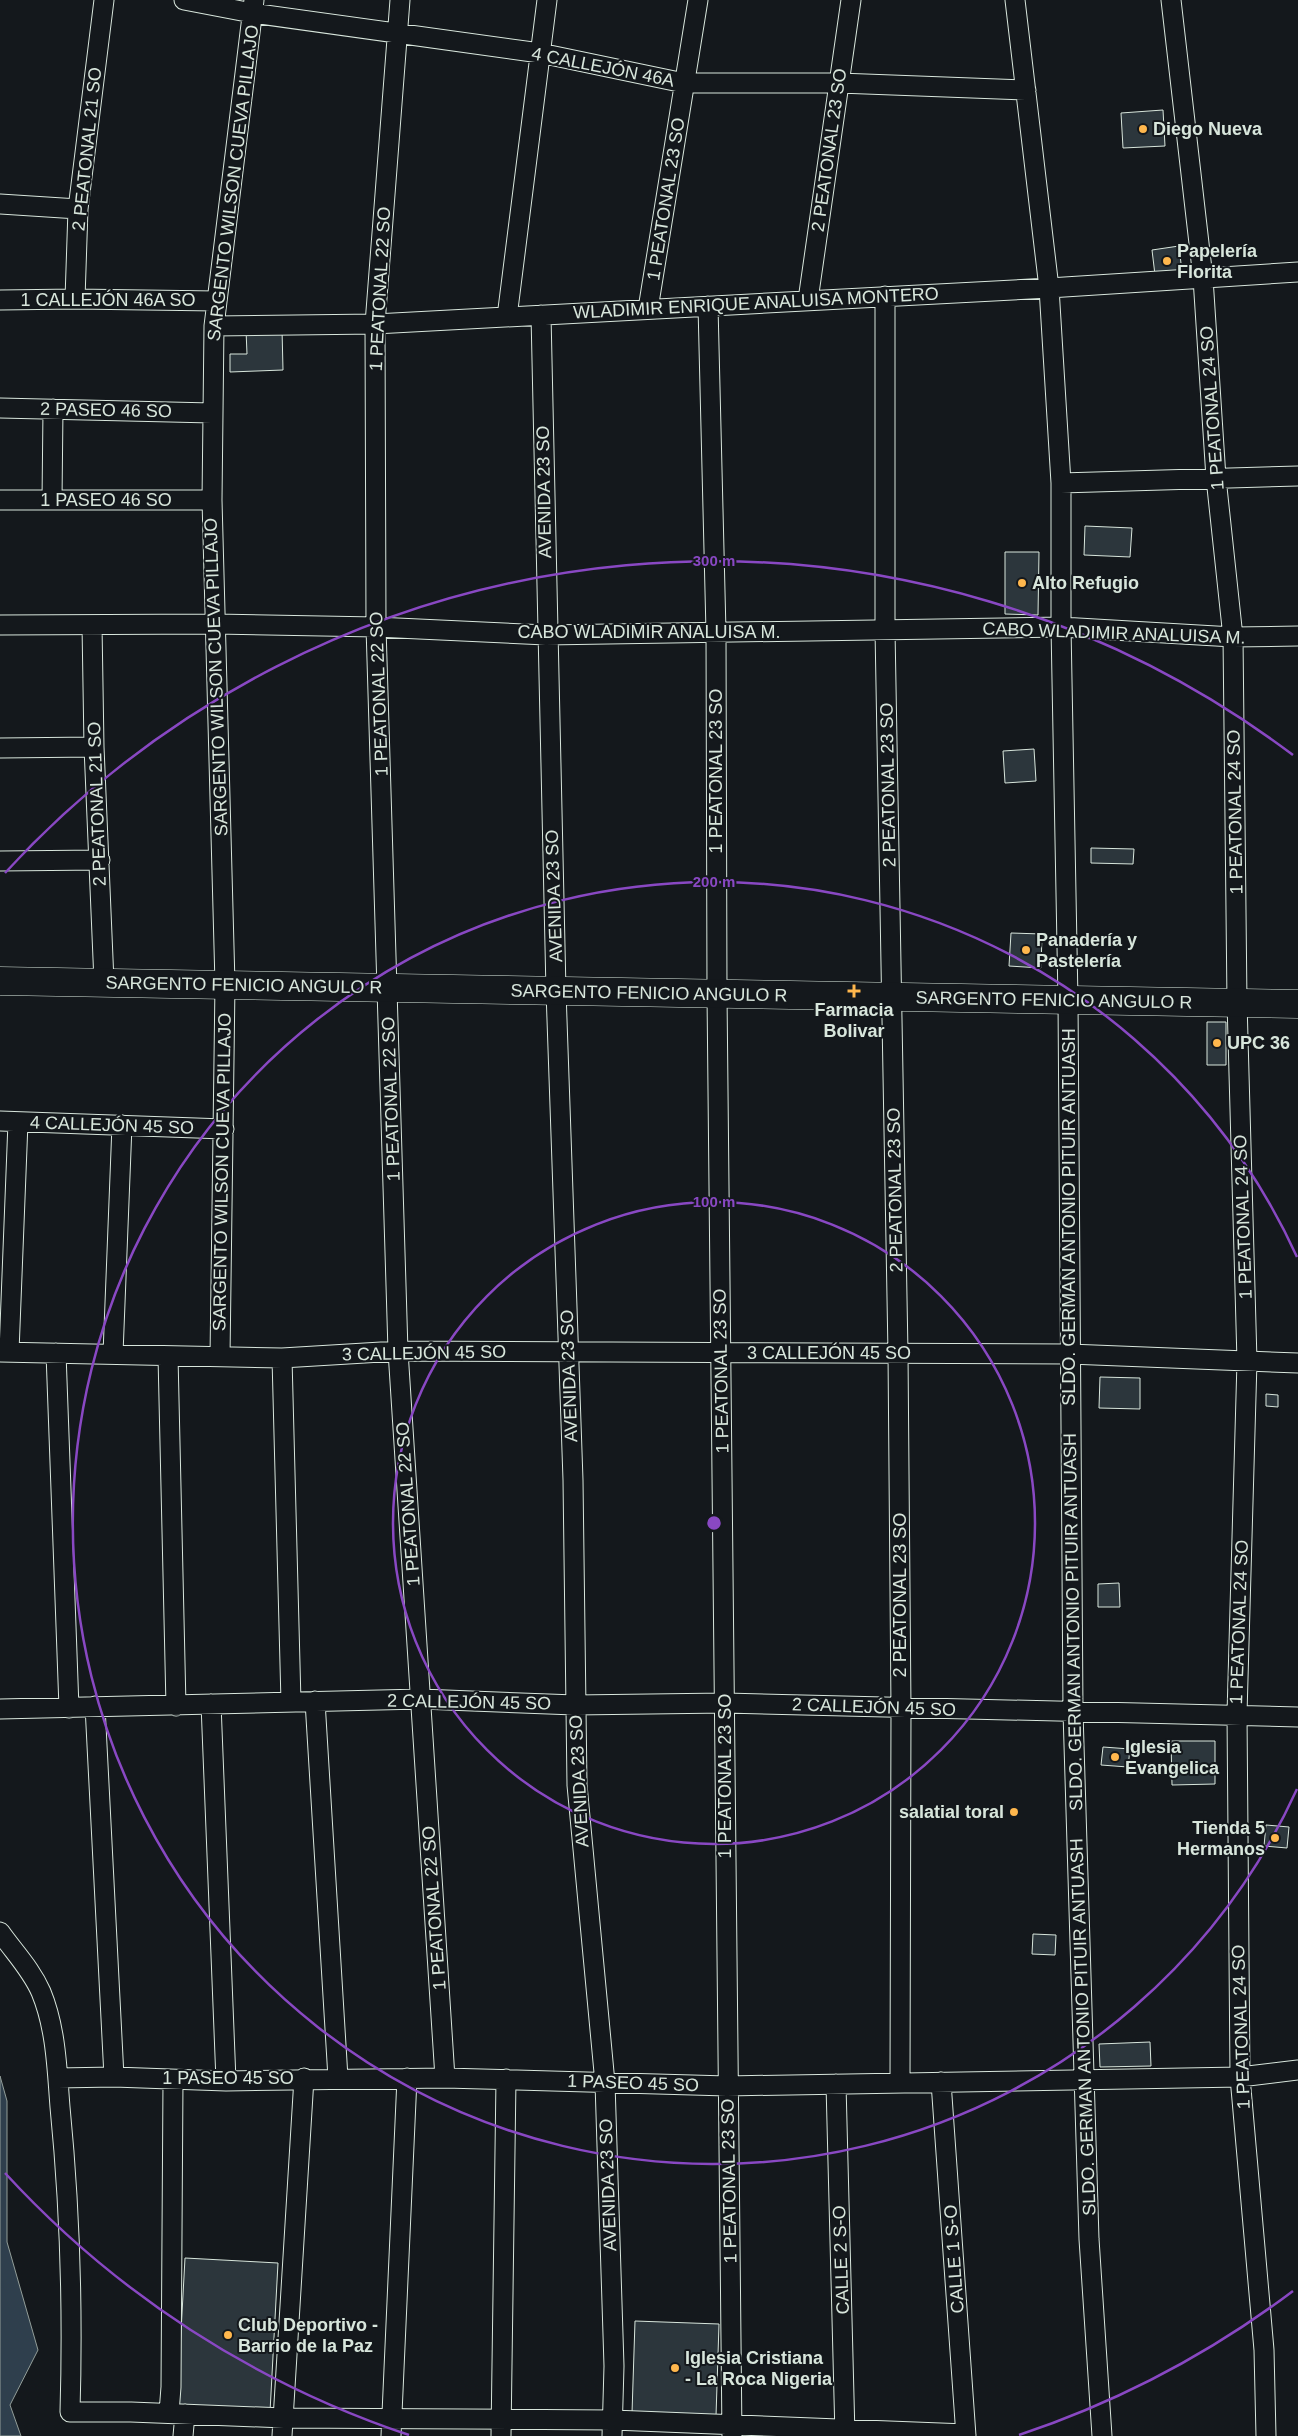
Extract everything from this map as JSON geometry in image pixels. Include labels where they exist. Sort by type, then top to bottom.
[{"type":"street","name":"2 PEATONAL 21 SO","points":[[75,299],[78,209],[104,0]]},
{"type":"street","name":"4 CALLEJÓN 46A","points":[[184,0],[253,6],[396,34],[540,53],[684,83],[839,83],[1026,90]]},
{"type":"street","name":"1 PEATONAL 22 SO","points":[[400,0],[375,324],[376,627],[398,1351],[445,2078]]},
{"type":"street","points":[[507,317],[547,0]]},
{"type":"street","name":"1 PEATONAL 23 SO","points":[[648,309],[698,0]]},
{"type":"street","name":"2 PEATONAL 23 SO","points":[[808,300],[851,0]]},
{"type":"street","name":"SLDO. GERMAN ANTONIO PITUIR ANTUASH","points":[[1015,0],[1049,288],[1062,482],[1061,627],[1068,1000],[1073,1712],[1089,2239],[1102,2436]]},
{"type":"street","name":"1 PEATONAL 24 SO","points":[[1171,0],[1204,278],[1216,478],[1233,637],[1237,1002],[1247,1361],[1237,1714],[1240,2077],[1264,2350],[1266,2436]]},
{"type":"street","name":"SARGENTO WILSON CUEVA PILLAJO","points":[[220,1357],[225,984],[212,500],[214,326],[253,6]]},
{"type":"street","points":[[0,204],[78,209]]},
{"type":"street","name":"WLADIMIR ENRIQUE ANALUISA MONTERO","points":[[214,326],[375,324],[1049,288],[1298,272]]},
{"type":"street","name":"2 PEATONAL 23 SO","points":[[884,296],[885,630],[890,997],[898,1353],[901,1708],[900,2083]]},
{"type":"street","name":"1 CALLEJÓN 46A SO","points":[[0,300],[216,301]]},
{"type":"street","name":"1 PEATONAL 23 SO","points":[[708,306],[716,632],[716,994],[732,2431]]},
{"type":"street","name":"AVENIDA 23 SO","points":[[540,315],[546,635],[556,991],[567,1351],[573,1480],[577,1785],[605,2083],[614,2366],[612,2428]]},
{"type":"street","name":"2 PASEO 46 SO","points":[[0,408],[212,413]]},
{"type":"street","points":[[52,500],[53,409]]},
{"type":"street","points":[[1062,482],[1298,476]]},
{"type":"street","name":"1 PASEO 46 SO","points":[[0,500],[212,500]]},
{"type":"street","name":"CABO WLADIMIR ANALUISA M.","points":[[0,625],[215,624],[376,627],[546,635],[1061,627],[1233,637],[1298,636]]},
{"type":"street","name":"2 PEATONAL 21 SO","points":[[92,625],[94,747],[104,982]]},
{"type":"street","points":[[0,748],[94,747]]},
{"type":"street","points":[[0,861],[100,860]]},
{"type":"street","name":"SARGENTO FENICIO ANGULO R","points":[[0,981],[1298,1004]]},
{"type":"street","points":[[4,1352],[9,1122]]},
{"type":"street","name":"4 CALLEJÓN 45 SO","points":[[9,1122],[224,1129]]},
{"type":"street","points":[[113,1354],[122,1125]]},
{"type":"street","name":"3 CALLEJÓN 45 SO","points":[[4,1352],[282,1358],[398,1351],[1069,1354],[1298,1363]]},
{"type":"street","points":[[56,1353],[69,1708]]},
{"type":"street","points":[[168,1356],[176,1706]]},
{"type":"street","points":[[282,1358],[291,1702]]},
{"type":"street","name":"2 CALLEJÓN 45 SO","points":[[0,1709],[421,1699],[575,1705],[724,1703],[1073,1712],[1237,1714],[1298,1717]]},
{"type":"street","points":[[315,1701],[338,2078]]},
{"type":"street","points":[[211,1704],[226,2081]]},
{"type":"street","points":[[95,1706],[114,2077]]},
{"type":"street","points":[[0,1932],[24,1962],[40,1991],[51,2022],[64,2149],[72,2338],[70,2412],[177,2414],[283,2427],[612,2428],[966,2435]]},
{"type":"street","name":"1 PASEO 45 SO","points":[[58,2078],[114,2077],[226,2081],[304,2078],[445,2078],[727,2086],[1240,2077],[1298,2070]]},
{"type":"street","points":[[283,2427],[304,2078]]},
{"type":"street","points":[[392,2427],[407,2078]]},
{"type":"street","points":[[501,2428],[506,2079]]},
{"type":"street","points":[[173,2080],[171,2387],[183,2436]]},
{"type":"street","name":"CALLE 1 S-O","points":[[941,2082],[966,2435]]},
{"type":"street","name":"CALLE 2 S-O","points":[[836,2084],[846,2433]]},
{"type":"water","points":[[0,2076],[7,2101],[7,2242],[38,2350],[10,2405],[21,2436],[0,2436]]},
{"type":"building","name":"Diego Nueva","points":[[1163,110],[1165,146],[1123,148],[1121,113]]},
{"type":"building","name":"Papelería Florita","points":[[1179,246],[1182,272],[1155,275],[1152,250]]},
{"type":"building","points":[[282,329],[283,370],[230,372],[230,354],[247,354],[246,330]]},
{"type":"building","points":[[1085,526],[1132,528],[1130,557],[1084,555]]},
{"type":"building","name":"Alto Refugio","points":[[1005,552],[1039,552],[1038,615],[1005,614]]},
{"type":"building","points":[[1034,749],[1036,781],[1005,783],[1003,751]]},
{"type":"building","points":[[1091,848],[1134,849],[1133,864],[1091,863]]},
{"type":"building","name":"Panadería y Pastelería","points":[[1011,933],[1042,934],[1041,968],[1009,966]]},
{"type":"building","name":"UPC 36","points":[[1207,1022],[1226,1022],[1226,1065],[1207,1065]]},
{"type":"building","points":[[1100,1377],[1140,1378],[1140,1409],[1099,1408]]},
{"type":"building","points":[[1266,1394],[1278,1395],[1278,1407],[1266,1406]]},
{"type":"building","points":[[1119,1583],[1120,1607],[1098,1607],[1098,1584]]},
{"type":"building","points":[[1171,1741],[1215,1741],[1215,1784],[1172,1785]]},
{"type":"building","name":"Iglesia Evangelica","points":[[1103,1747],[1130,1749],[1128,1767],[1101,1765]]},
{"type":"building","points":[[1266,1825],[1289,1827],[1287,1848],[1264,1846]]},
{"type":"building","points":[[1033,1934],[1056,1935],[1055,1955],[1032,1954]]},
{"type":"building","points":[[1150,2042],[1151,2066],[1100,2067],[1099,2044]]},
{"type":"building","name":"Club Deportivo - Barrio de la Paz","points":[[185,2258],[278,2263],[270,2412],[177,2406]]},
{"type":"building","name":"Iglesia Cristiana - La Roca Nigeria","points":[[635,2321],[719,2324],[716,2416],[632,2413]]},
{"type":"place","name":"Diego Nueva","points":[[1143,129]]},
{"type":"place","name":"Papelería Florita","points":[[1167,261]]},
{"type":"place","name":"Alto Refugio","points":[[1022,583]]},
{"type":"place","name":"Panadería y Pastelería","points":[[1026,950]]},
{"type":"place","name":"Farmacia Bolivar","points":[[854,991]]},
{"type":"place","name":"UPC 36","points":[[1217,1043]]},
{"type":"place","name":"Iglesia Evangelica","points":[[1115,1757]]},
{"type":"place","name":"salatial toral","points":[[1014,1812]]},
{"type":"place","name":"Tienda 5 Hermanos","points":[[1275,1838]]},
{"type":"place","name":"Club Deportivo - Barrio de la Paz","points":[[228,2335]]},
{"type":"place","name":"Iglesia Cristiana - La Roca Nigeria","points":[[675,2368]]}]
